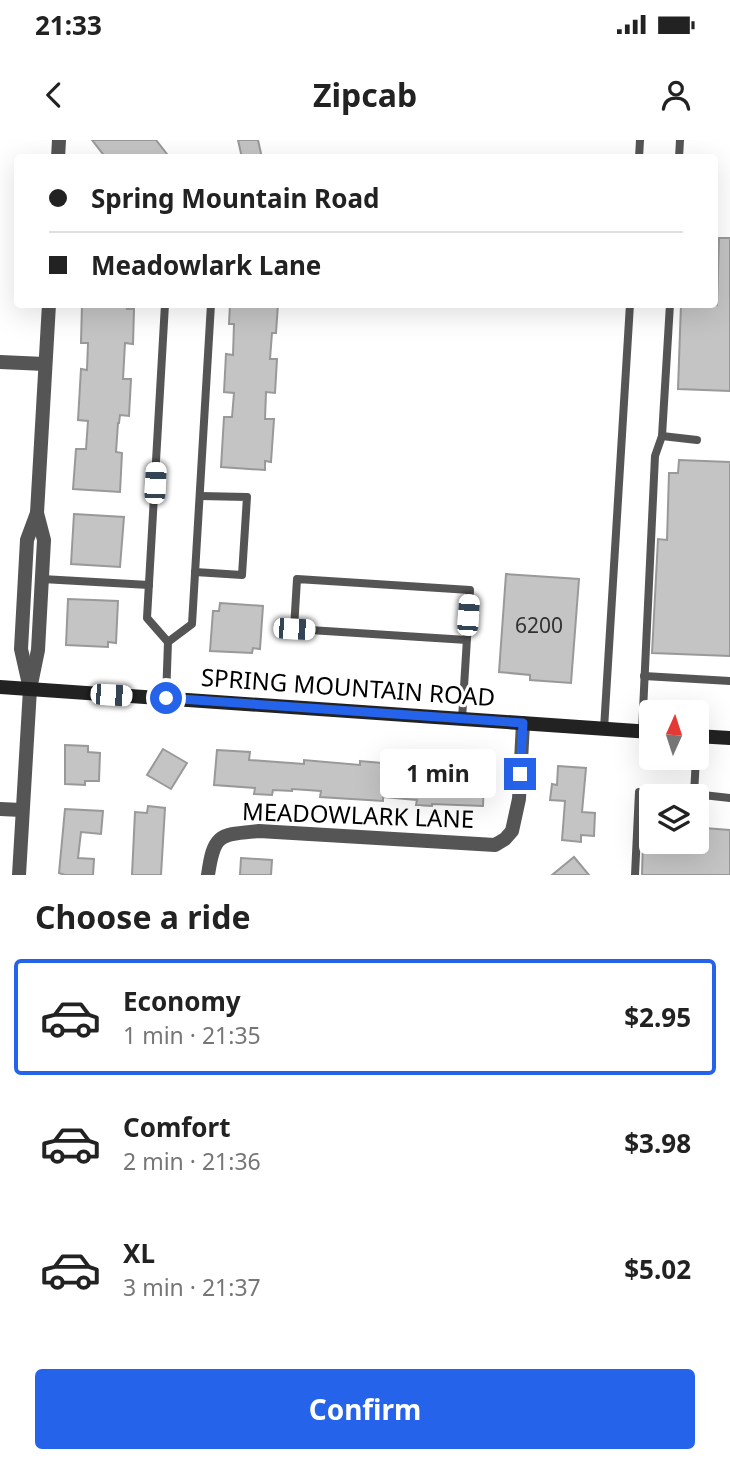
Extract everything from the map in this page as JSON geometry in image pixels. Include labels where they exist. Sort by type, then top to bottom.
[{"type":"main road","name":"SPRING MOUNTAIN ROAD","points":[[0,687],[639,732]]},
{"type":"main road","points":[[709,737],[730,738]]},
{"type":"street","points":[[30,689],[22,649],[27,540],[37,513],[49,308]]},
{"type":"street","points":[[0,362],[45,364]]},
{"type":"street","points":[[19,875],[30,689],[38,650],[44,540],[37,513]]},
{"type":"street","name":"MEADOWLARK LANE","points":[[208,875],[211,853],[217,842],[226,834],[259,831],[495,845],[512,831],[519,799],[523,723]]},
{"type":"street","points":[[0,809],[22,810]]},
{"type":"lane","points":[[165,308],[147,618],[168,642],[166,698]]},
{"type":"lane","points":[[168,642],[192,624],[211,308]]},
{"type":"lane","points":[[604,729],[630,308]]},
{"type":"lane","points":[[645,700],[656,456],[662,436],[670,308]]},
{"type":"lane","points":[[662,436],[697,440]]},
{"type":"lane","points":[[195,572],[243,575],[247,497],[200,496]]},
{"type":"lane","points":[[42,579],[149,584]]},
{"type":"lane","points":[[462,719],[467,640],[470,590],[297,579],[294,629],[467,640]]},
{"type":"lane","points":[[644,676],[730,681]]},
{"type":"lane","points":[[635,875],[639,792]]},
{"type":"lane","points":[[709,796],[730,798]]},
{"type":"building","points":[[92,140],[156,140],[167,154],[103,154]]},
{"type":"building","points":[[238,140],[258,140],[261,154],[241,154]]},
{"type":"building","points":[[719,238],[730,238],[730,391],[678,389],[681,308],[718,308]]},
{"type":"building","points":[[82,308],[134,309],[133,344],[125,343],[123,379],[131,379],[129,416],[120,415],[118,423],[116,452],[122,453],[120,492],[73,489],[76,449],[86,449],[88,421],[78,420],[81,369],[87,370],[88,343],[81,343]]},
{"type":"building","points":[[230,308],[278,308],[270,359],[277,359],[275,393],[266,392],[265,419],[274,419],[271,462],[265,461],[265,470],[221,467],[224,417],[232,417],[234,393],[224,392],[226,354],[233,355],[234,324],[229,324]]},
{"type":"building","points":[[679,460],[730,462],[730,656],[652,653],[658,539],[667,540],[669,473],[678,473]]},
{"type":"building","points":[[74,514],[124,517],[120,567],[71,564]]},
{"type":"building","points":[[506,574],[579,579],[571,683],[530,680],[530,675],[499,672]]},
{"type":"building","points":[[68,599],[118,601],[116,643],[108,642],[108,647],[66,645]]},
{"type":"building","points":[[220,603],[263,606],[260,649],[253,648],[252,653],[210,651],[213,611],[219,611]]},
{"type":"building","points":[[65,745],[88,746],[88,752],[100,753],[99,781],[85,781],[85,785],[65,784]]},
{"type":"building","points":[[163,749],[187,763],[171,789],[147,775]]},
{"type":"building","points":[[217,750],[250,752],[249,760],[304,764],[304,760],[360,765],[360,761],[382,763],[381,767],[441,772],[441,775],[484,777],[483,806],[416,805],[417,800],[383,797],[383,801],[320,797],[321,791],[292,789],[273,790],[272,795],[254,794],[255,788],[214,785]]},
{"type":"building","points":[[558,766],[586,768],[582,812],[595,813],[594,836],[581,835],[581,842],[562,840],[565,801],[550,800],[552,784],[557,785]]},
{"type":"building","points":[[148,806],[165,808],[161,875],[132,875],[135,812],[147,813]]},
{"type":"building","points":[[65,809],[103,811],[101,834],[81,832],[78,858],[94,859],[93,875],[59,873]]},
{"type":"building","points":[[709,828],[730,830],[730,875],[642,875],[643,854],[709,854]]},
{"type":"building","points":[[574,857],[589,875],[552,875]]},
{"type":"building","points":[[241,858],[272,860],[271,875],[240,875]]},
{"type":"route","points":[[166,698],[523,723],[520,774]]}]
